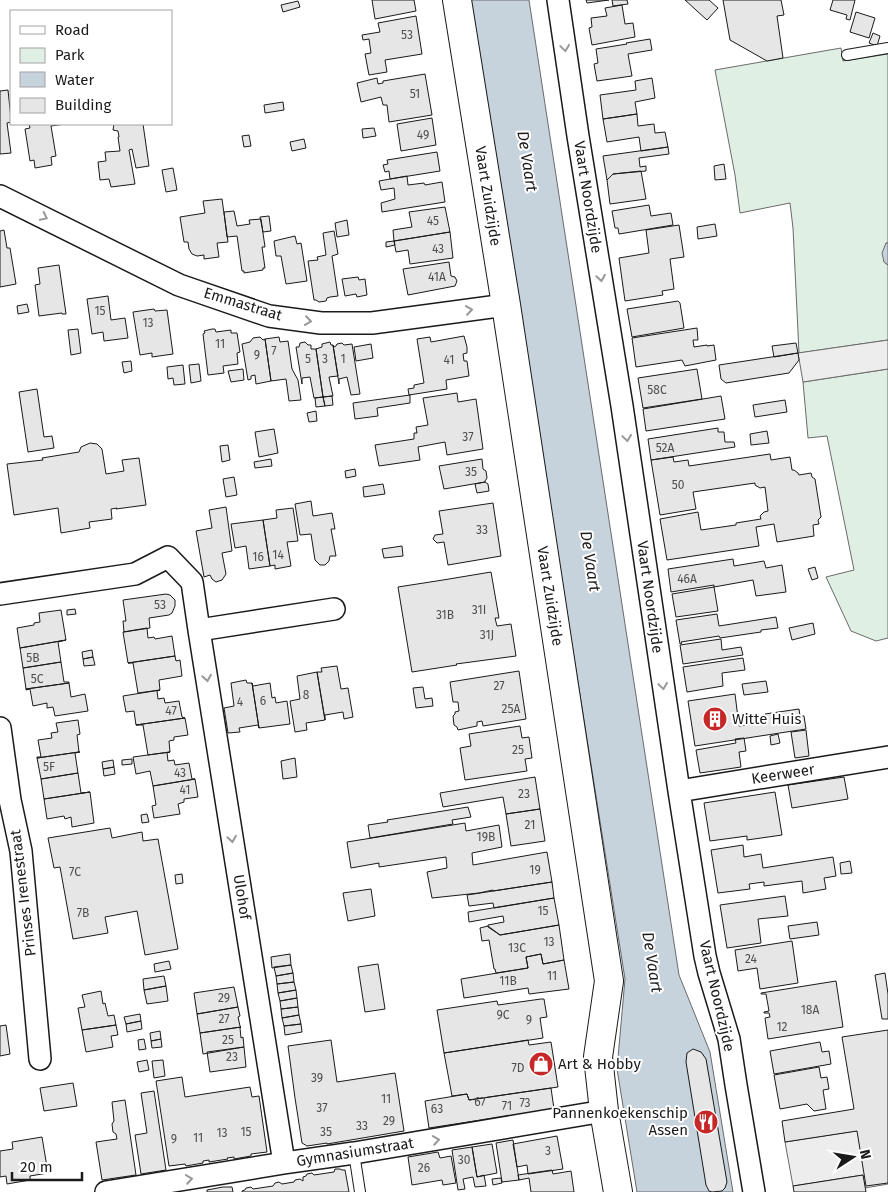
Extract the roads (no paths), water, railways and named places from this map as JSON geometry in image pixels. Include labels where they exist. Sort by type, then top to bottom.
[{"type":"main road","name":"Vaart Zuidzijde","points":[[457,0],[506,305],[609,981],[598,1056],[604,1111],[618,1192]]},
{"type":"street","name":"Vaart Noordzijde","points":[[558,0],[622,406],[705,956],[729,1039],[754,1192]]},
{"type":"street","name":"Emmastraat","points":[[0,196],[179,284],[269,316],[321,322],[372,323],[506,305]]},
{"type":"street","name":"Ulohof","points":[[0,594],[135,574],[168,557],[192,582],[284,1163]]},
{"type":"street","points":[[199,630],[334,609]]},
{"type":"street","name":"Prinses Irenestraat","points":[[0,728],[10,800],[21,852],[40,1060]]},
{"type":"street","name":"Keerweer","points":[[679,791],[888,757]]},
{"type":"street","name":"Gymnasiumstraat","points":[[106,1192],[604,1111]]},
{"type":"lane","points":[[847,55],[888,48]]},
{"type":"lane","points":[[354,1153],[360,1192]]},
{"type":"water","name":"De Vaart","points":[[470,0],[529,0],[679,975],[710,1052],[733,1192],[637,1192],[617,1069],[625,979]]},
{"type":"water","points":[[886,243],[888,243],[888,265],[884,262],[882,253]]},
{"type":"place","name":"Witte Huis","points":[[715,719]]},
{"type":"place","name":"Art & Hobby","points":[[541,1064]]},
{"type":"place","name":"Pannenkoekenschip Assen","points":[[706,1122]]}]
